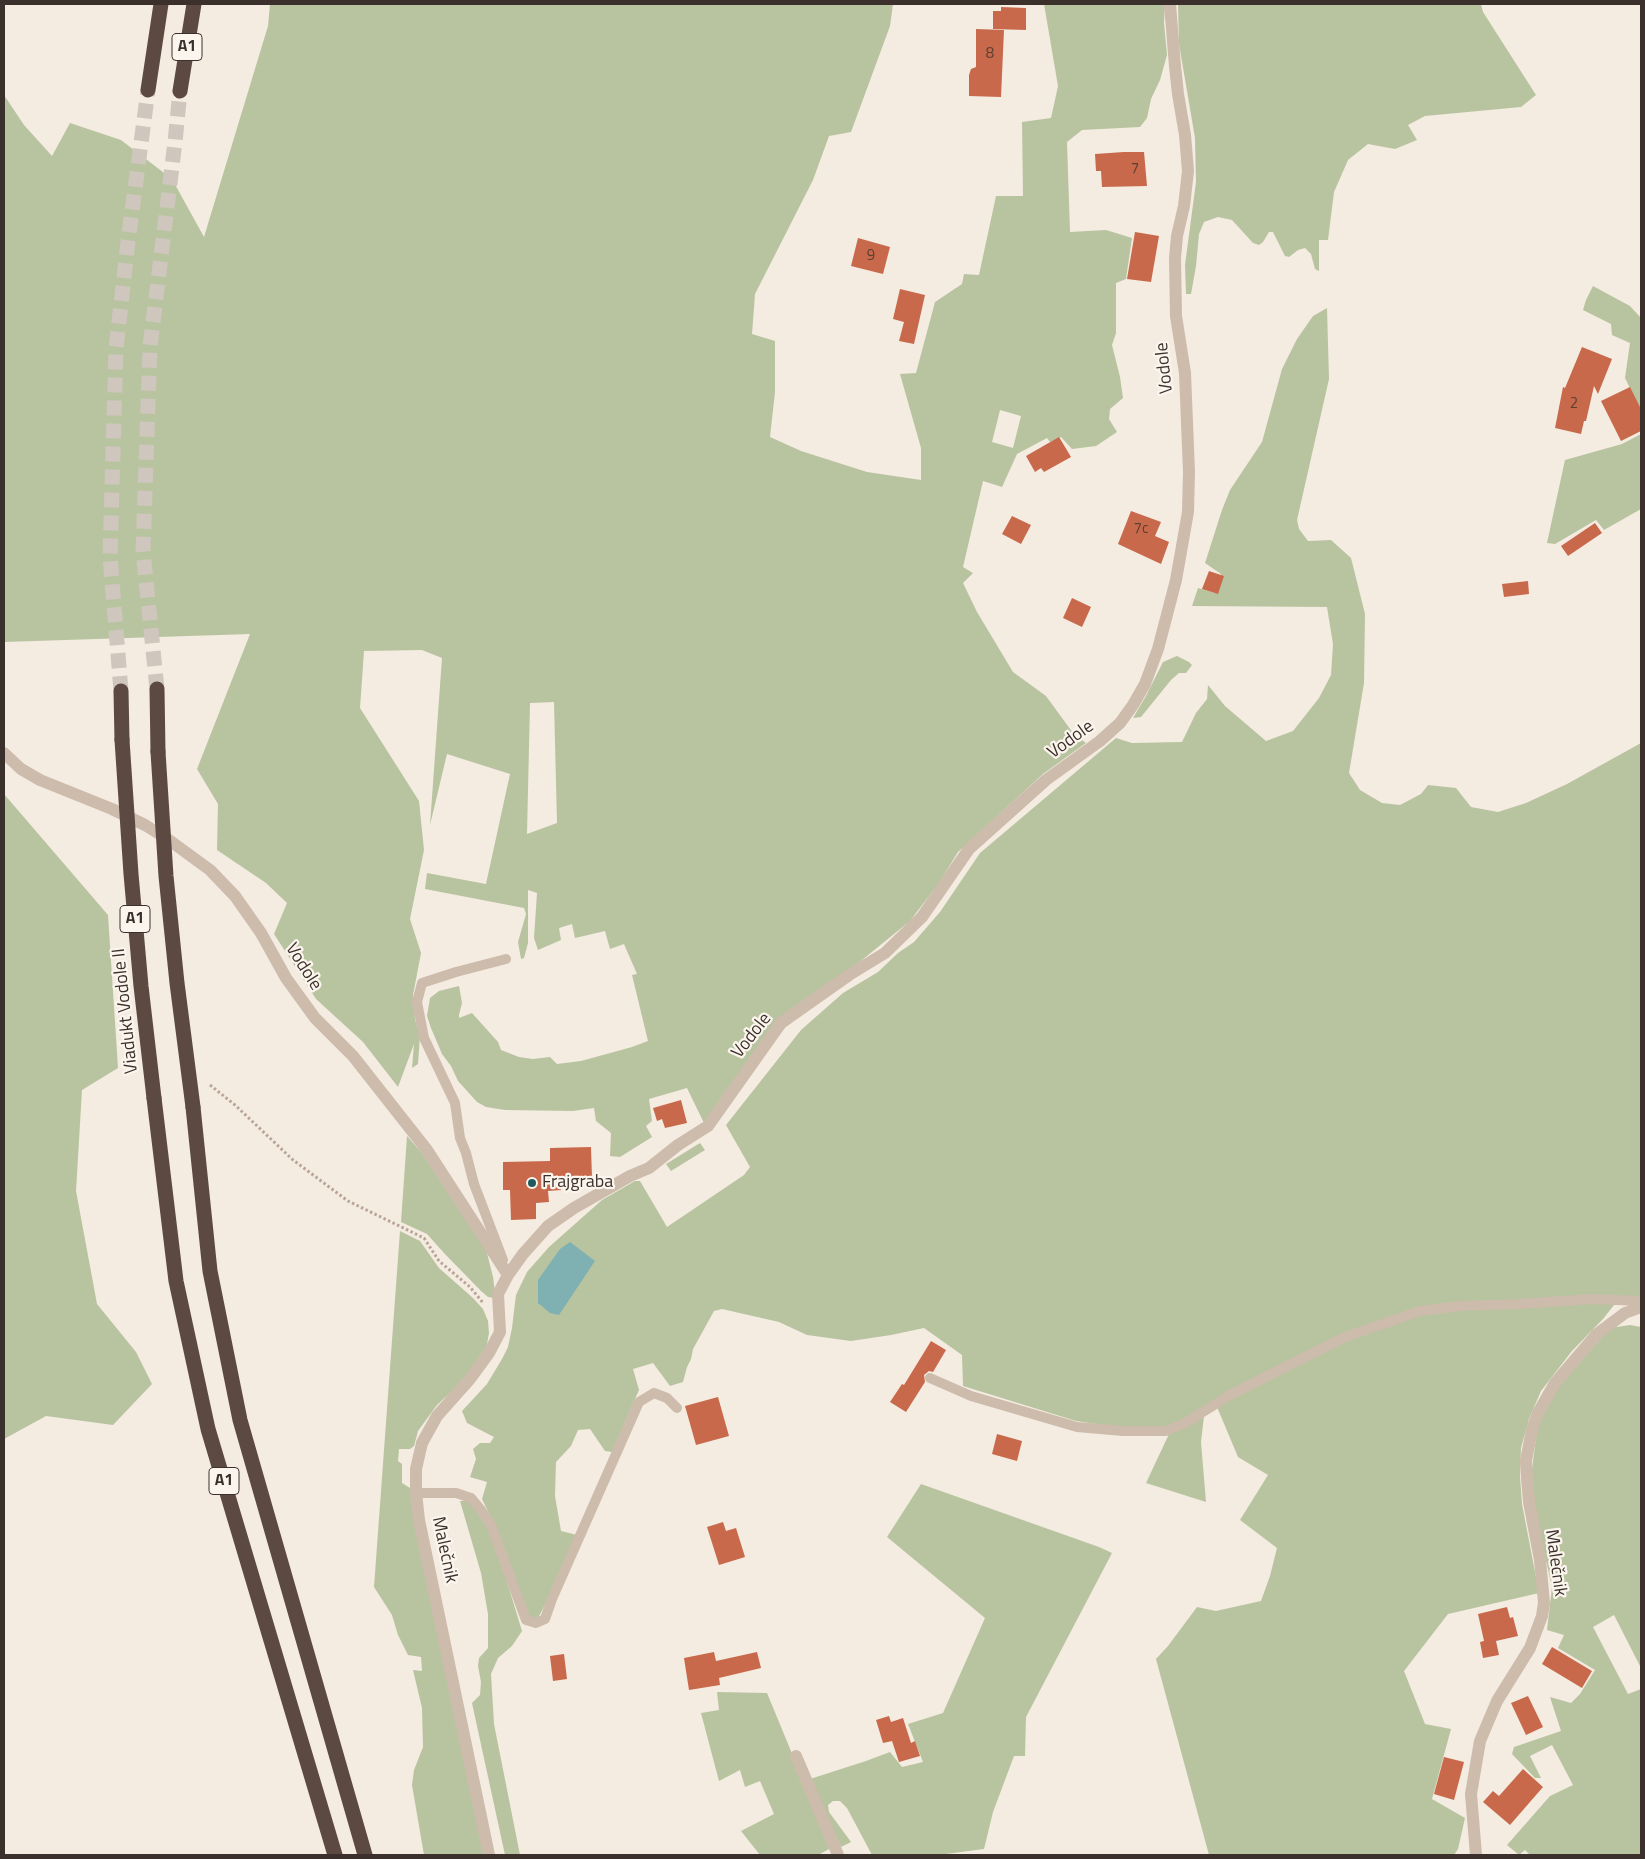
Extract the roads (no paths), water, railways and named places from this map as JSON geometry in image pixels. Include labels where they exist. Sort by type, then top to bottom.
[{"type":"highway","name":"A1","points":[[148,90],[161,4]]},
{"type":"highway","name":"A1","points":[[180,91],[194,4]]},
{"type":"highway","name":"A1","points":[[157,689],[158,752],[168,895],[210,1271],[240,1420],[365,1855]]},
{"type":"highway","name":"Viadukt Vodole II","points":[[121,691],[122,740],[131,874],[154,1098],[176,1281],[208,1429],[334,1855]]},
{"type":"street","name":"Vodole","points":[[4,753],[21,769],[40,780],[112,809],[170,840],[210,870],[229,889],[261,933],[286,978],[315,1018],[353,1056],[427,1150],[508,1275],[548,1226],[574,1208],[630,1176],[649,1168],[708,1126],[781,1023],[848,975],[885,953],[922,917],[969,849],[1046,780],[1100,741],[1120,723],[1145,684],[1165,628],[1183,549],[1188,512],[1189,472],[1185,372],[1176,316],[1175,258],[1188,172],[1185,135],[1174,66],[1170,4]]},
{"type":"street","name":"Malečnik","points":[[489,1855],[419,1520],[416,1470],[422,1443],[437,1416],[470,1379],[500,1332],[498,1294],[508,1275]]},
{"type":"street","name":"Malečnik","points":[[1476,1855],[1471,1794],[1480,1741],[1497,1701],[1530,1648],[1542,1616],[1544,1604],[1540,1560],[1531,1517],[1527,1478],[1528,1445],[1532,1429],[1538,1413],[1555,1383],[1597,1334],[1625,1313],[1641,1307]]},
{"type":"street","points":[[796,1756],[838,1855]]},
{"type":"lane","points":[[506,959],[422,983],[417,1002],[424,1038],[455,1103],[460,1138],[474,1184],[508,1275]]},
{"type":"lane","points":[[930,1378],[971,1396],[1077,1427],[1123,1431],[1166,1431],[1186,1423],[1230,1395],[1345,1337],[1420,1311],[1460,1306],[1591,1299],[1641,1301]]},
{"type":"lane","points":[[416,1493],[456,1493],[471,1498],[482,1510],[491,1525],[526,1620],[536,1623],[545,1619],[552,1599],[639,1402],[654,1393],[667,1398],[677,1408]]},
{"type":"water","points":[[570,1242],[595,1261],[559,1315],[550,1313],[538,1303],[538,1280],[560,1249]]},
{"type":"tunnel","points":[[121,691],[110,557],[116,348],[148,90]]},
{"type":"tunnel","points":[[157,689],[143,551],[150,347],[180,91]]},
{"type":"place","name":"Frajgraba","points":[[532,1183]]}]
